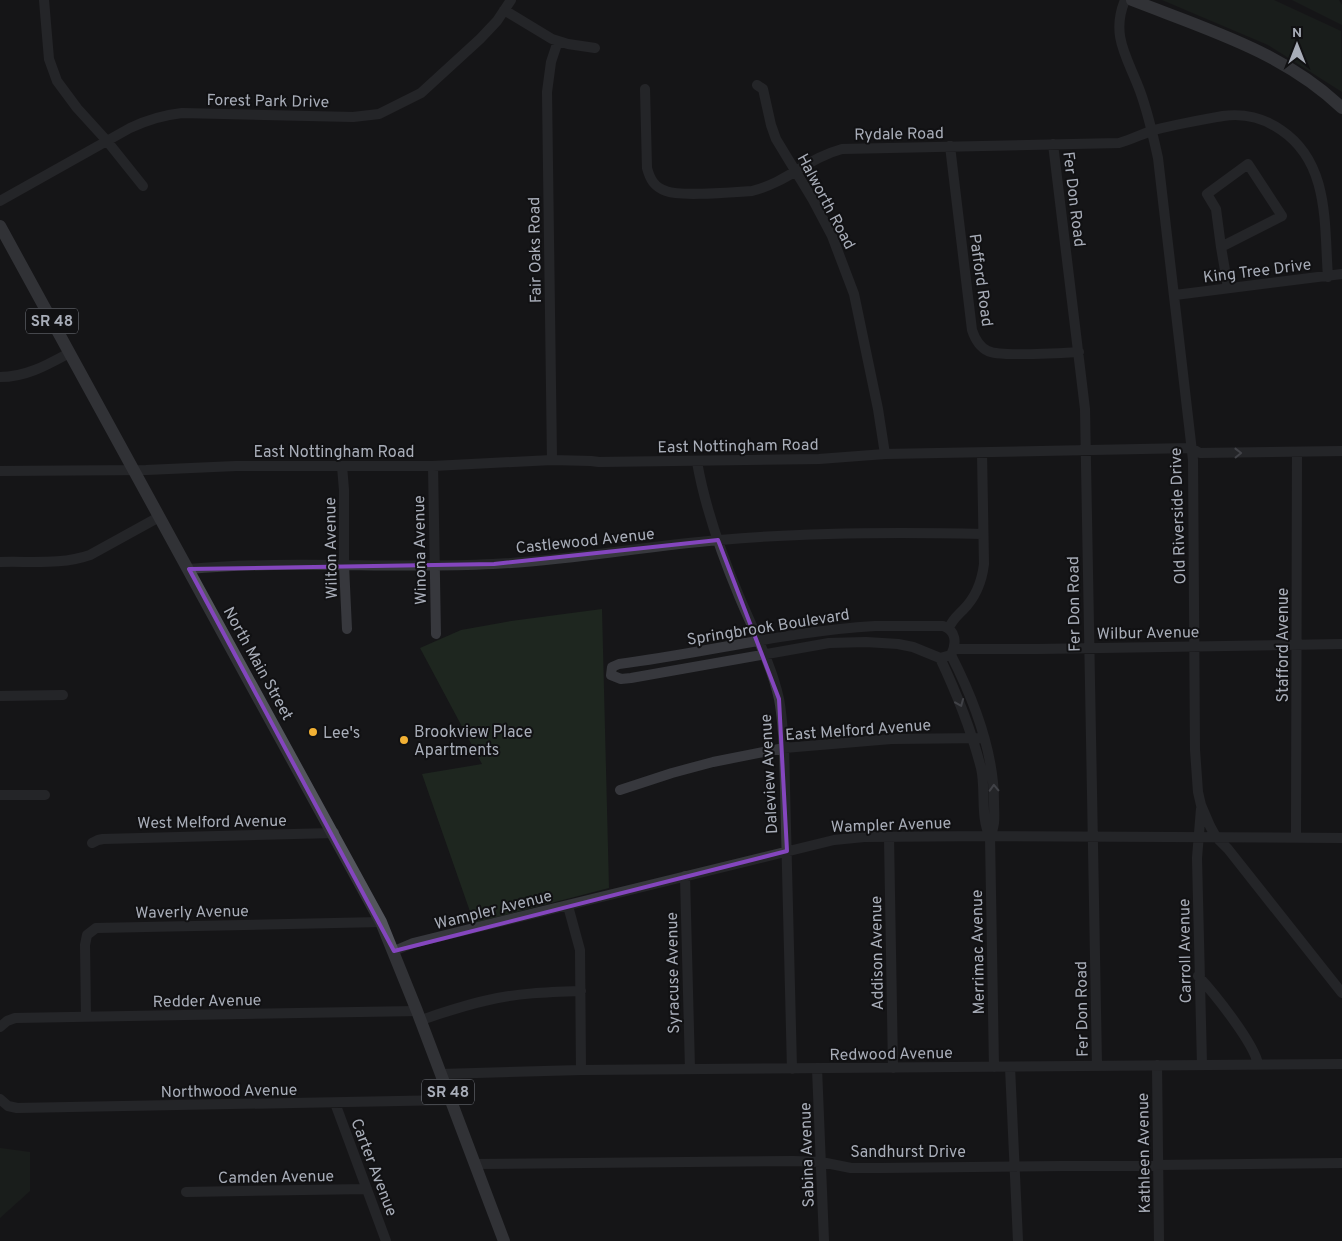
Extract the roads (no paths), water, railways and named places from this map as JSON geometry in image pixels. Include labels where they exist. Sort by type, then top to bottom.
[{"type":"main road","points":[[1132,0],[1260,51],[1306,78],[1342,108]]},
{"type":"main road","name":"North Main Street","points":[[0,226],[334,833],[381,922],[394,951],[504,1241]]},
{"type":"street","points":[[44,0],[49,59],[57,81],[77,108],[107,140],[143,186]]},
{"type":"street","name":"Forest Park Drive","points":[[0,200],[146,120],[182,113],[353,117],[379,114],[421,93],[480,39],[511,0]]},
{"type":"street","name":"Old Riverside Drive","points":[[1125,0],[1118,20],[1120,41],[1141,92],[1158,158],[1193,460],[1195,750],[1201,804],[1216,837],[1228,849],[1342,993]]},
{"type":"street","points":[[504,10],[558,41],[596,48]]},
{"type":"street","name":"Fair Oaks Road","points":[[552,460],[547,92],[551,62],[558,41]]},
{"type":"street","name":"Halworth Road","points":[[757,86],[763,89],[776,139],[832,236],[854,294],[885,454]]},
{"type":"street","name":"Rydale Road","points":[[645,90],[647,168],[649,177],[656,186],[676,194],[752,191],[772,186],[820,156],[842,150],[1119,142],[1152,131],[1225,116],[1248,116],[1270,122],[1288,135],[1306,154],[1315,170],[1322,195],[1328,277]]},
{"type":"street","name":"Fer Don Road","points":[[1053,144],[1085,409],[1097,1066]]},
{"type":"street","name":"Pafford Road","points":[[950,146],[972,330],[977,342],[983,348],[996,354],[1079,352]]},
{"type":"street","points":[[1221,247],[1282,216],[1248,164],[1207,194],[1216,209],[1221,247],[1228,288]]},
{"type":"street","name":"King Tree Drive","points":[[1175,295],[1342,274]]},
{"type":"street","points":[[0,378],[29,373],[69,353]]},
{"type":"street","name":"East Nottingham Road","points":[[0,471],[433,466],[552,460],[697,462],[819,459],[885,454],[1191,448],[1200,453],[1342,451]]},
{"type":"street","name":"Stafford Avenue","points":[[1296,837],[1297,452]]},
{"type":"street","points":[[940,658],[953,652],[954,634],[949,628],[952,621],[974,596],[984,564],[982,453]]},
{"type":"street","name":"Daleview Avenue","points":[[697,462],[718,540],[735,587],[764,654],[779,699],[784,748],[792,1069]]},
{"type":"street","name":"Wilton Avenue","points":[[342,466],[347,629]]},
{"type":"street","name":"Winona Avenue","points":[[433,466],[436,634]]},
{"type":"street","points":[[0,562],[81,558],[159,517]]},
{"type":"street","name":"Castlewood Avenue","points":[[189,569],[344,565],[434,566],[533,562],[718,540],[853,532],[983,534]]},
{"type":"street","name":"Springbrook Boulevard","points":[[940,658],[913,647],[898,644],[866,642],[829,643],[631,678],[621,679],[610,675],[612,668],[619,664],[664,658],[810,632],[849,628],[943,626],[949,628]]},
{"type":"street","name":"Wilbur Avenue","points":[[953,652],[1342,644]]},
{"type":"street","name":"Merrimac Avenue","points":[[953,652],[974,705],[984,782],[985,828],[990,836],[994,1067]]},
{"type":"street","name":"Merrimac Avenue","points":[[940,658],[978,739]]},
{"type":"street","points":[[0,696],[63,695]]},
{"type":"street","name":"East Melford Avenue","points":[[620,790],[705,764],[784,748],[891,739],[978,739]]},
{"type":"street","points":[[0,795],[45,795]]},
{"type":"street","name":"Carroll Avenue","points":[[1201,804],[1198,836],[1198,976],[1202,1065]]},
{"type":"street","name":"West Melford Avenue","points":[[92,844],[103,839],[334,833]]},
{"type":"street","name":"Wampler Avenue","points":[[394,951],[413,943],[834,840],[889,837],[990,836],[1342,838]]},
{"type":"street","name":"Addison Avenue","points":[[889,837],[893,1068]]},
{"type":"street","name":"Syracuse Avenue","points":[[685,876],[690,1069]]},
{"type":"street","points":[[568,906],[580,950],[582,1070]]},
{"type":"street","name":"Waverly Avenue","points":[[86,1017],[85,945],[88,935],[96,928],[381,922]]},
{"type":"street","points":[[1198,976],[1209,987],[1254,1050],[1258,1064]]},
{"type":"street","name":"Redder Avenue","points":[[0,1027],[7,1021],[15,1018],[419,1016],[499,998],[547,992],[580,991]]},
{"type":"street","name":"Redwood Avenue","points":[[441,1074],[582,1070],[1342,1064]]},
{"type":"street","name":"Kathleen Avenue","points":[[1157,1065],[1159,1241]]},
{"type":"street","points":[[1010,1067],[1018,1241]]},
{"type":"street","name":"Sabina Avenue","points":[[817,1068],[824,1241]]},
{"type":"street","name":"Northwood Avenue","points":[[4,1103],[17,1108],[451,1100]]},
{"type":"street","name":"Carter Avenue","points":[[335,1103],[386,1241]]},
{"type":"street","name":"Sandhurst Drive","points":[[475,1164],[793,1161],[821,1162],[851,1168],[1342,1163]]},
{"type":"street","name":"Camden Avenue","points":[[186,1192],[367,1189]]},
{"type":"place","name":"Lee's","points":[[313,732]]},
{"type":"place","name":"Brookview Place Apartments","points":[[404,740]]}]
